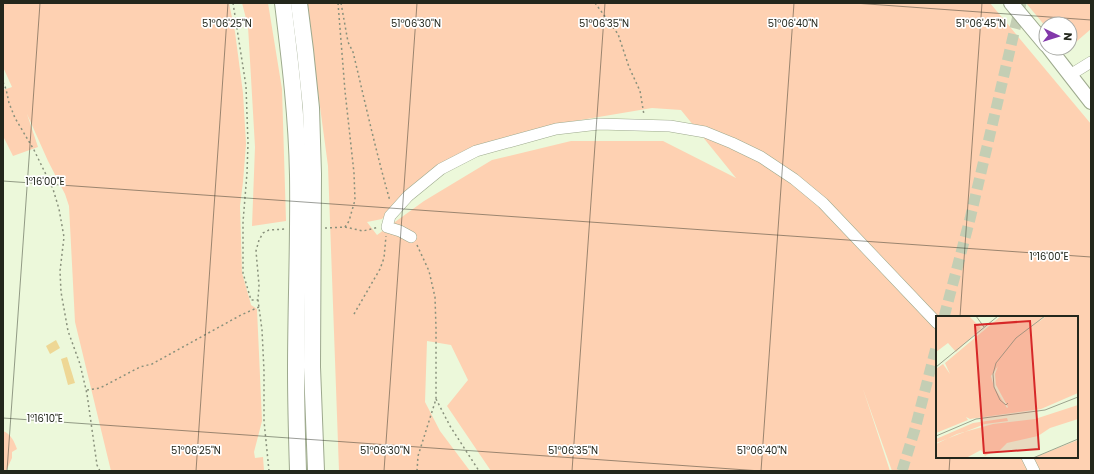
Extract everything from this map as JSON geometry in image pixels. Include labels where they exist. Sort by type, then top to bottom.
[{"type":"highway","points":[[282,3],[295,111],[298,173],[296,373],[298,471]]},
{"type":"highway","points":[[299,3],[311,108],[313,174],[312,368],[316,471]]},
{"type":"main road","points":[[1011,3],[1038,35]]},
{"type":"main road","points":[[1055,56],[1091,102]]},
{"type":"lane","points":[[1070,75],[1091,62]]},
{"type":"lane","points":[[411,237],[400,231],[387,227],[390,216],[393,212],[408,196],[441,169],[476,151],[556,129],[599,124],[670,126],[705,132],[732,143],[761,157],[787,174],[823,203],[936,322]]},
{"type":"lane","points":[[1028,458],[1034,471]]},
{"type":"path","points":[[233,3],[246,93],[248,143],[243,222],[243,273],[251,300],[258,300]]},
{"type":"path","points":[[340,3],[348,42],[353,52],[378,158],[393,212]]},
{"type":"path","points":[[340,3],[345,91],[354,173],[355,200],[349,222],[345,227]]},
{"type":"path","points":[[595,3],[618,34],[629,67],[640,91],[645,118],[643,125]]},
{"type":"path","points":[[3,82],[15,118],[34,150],[53,189],[59,209],[64,237],[60,271],[61,292],[68,330],[80,364],[86,390],[97,465],[100,471]]},
{"type":"path","points":[[321,228],[345,227],[363,231],[376,227],[387,227],[384,258],[380,269],[354,314]]},
{"type":"path","points":[[269,471],[264,421],[264,371],[262,330],[258,300],[259,285],[256,251],[263,233],[269,230],[288,228]]},
{"type":"path","points":[[411,237],[419,249],[429,271],[435,297],[436,328],[436,399],[418,456],[417,471]]},
{"type":"path","points":[[86,390],[100,388],[140,367],[152,364],[220,326],[259,307]]},
{"type":"path","points":[[436,399],[450,426],[479,471]]},
{"type":"shaded area","points":[[3,3],[229,3],[235,32],[243,93],[246,144],[240,206],[242,273],[251,305],[257,309],[262,421],[254,452],[255,458],[263,457],[264,471],[111,471],[75,322],[69,206],[65,194],[27,114],[38,147],[13,156],[3,136],[3,90],[12,87],[3,67]]},
{"type":"shaded area","points":[[242,3],[268,3],[282,89],[286,221],[252,226],[255,147],[248,26]]},
{"type":"shaded area","points":[[306,3],[990,3],[1091,124],[1091,471],[892,471],[863,389],[890,471],[491,471],[447,406],[468,380],[451,345],[427,341],[425,402],[440,431],[470,471],[339,471],[328,166]],"holes":[[[652,108],[681,110],[736,178],[663,141],[571,141],[492,160],[424,201],[377,235],[367,222],[382,219],[412,185],[477,148],[551,125]]]},
{"type":"shaded area","points":[[1026,3],[1091,3],[1091,29],[1078,40],[1078,16],[1038,16],[1038,17]]},
{"type":"shaded area","points":[[3,431],[10,436],[17,449],[12,452],[12,458],[6,471],[3,471]]},
{"type":"building","points":[[56,340],[60,348],[50,354],[46,346]]},
{"type":"building","points":[[67,357],[75,383],[68,385],[61,359]]},
{"type":"tunnel","points":[[944,316],[970,219],[1021,3]]},
{"type":"tunnel","points":[[902,471],[915,429],[936,348]]}]
